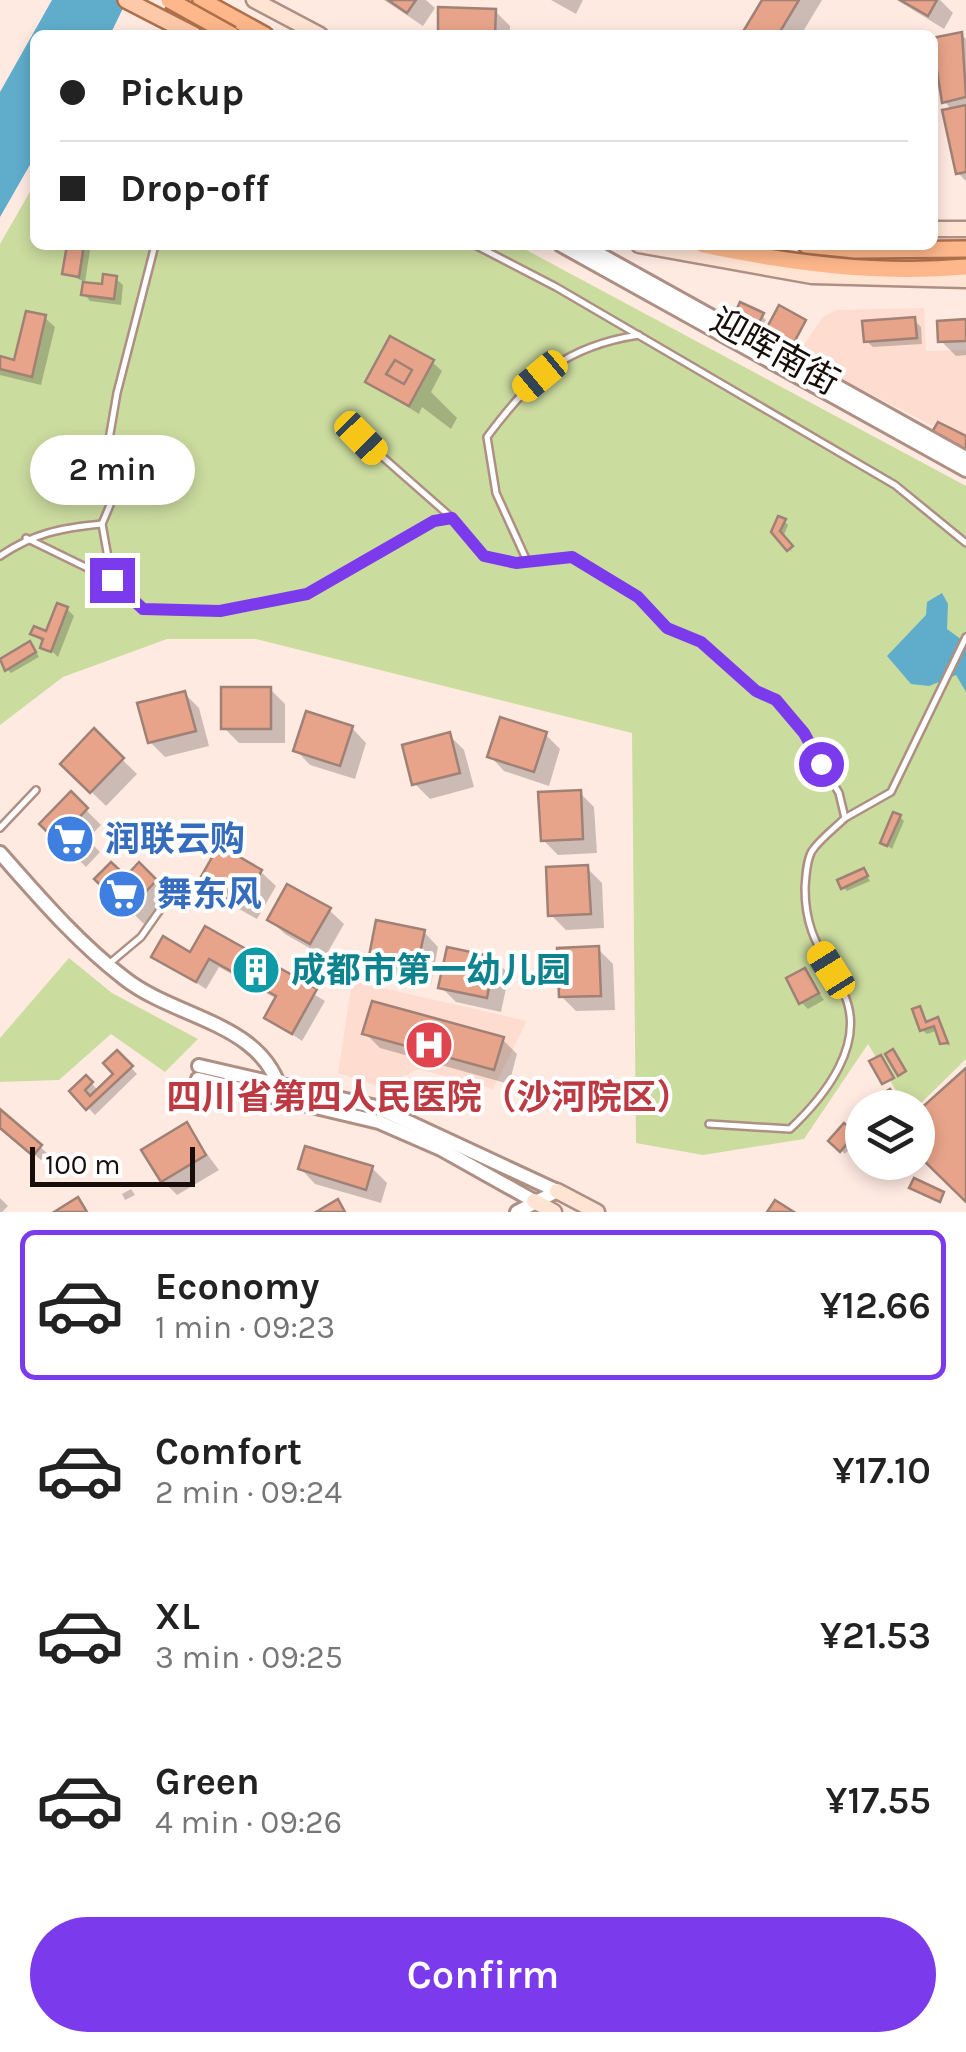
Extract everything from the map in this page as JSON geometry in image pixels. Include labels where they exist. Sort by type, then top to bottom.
[{"type":"highway","points":[[169,0],[221,30]]},
{"type":"highway","points":[[198,0],[255,30]]},
{"type":"highway","points":[[938,248],[966,249]]},
{"type":"highway","points":[[729,250],[791,262],[881,269],[966,267]]},
{"type":"main road","points":[[126,0],[183,30]]},
{"type":"main road","points":[[254,0],[311,30]]},
{"type":"main road","points":[[938,230],[966,229]]},
{"type":"main road","points":[[666,250],[778,272],[966,280]]},
{"type":"main road","points":[[791,262],[852,278]]},
{"type":"main road","points":[[556,1191],[574,1207],[596,1212]]},
{"type":"main road","points":[[534,1201],[554,1212]]},
{"type":"street","points":[[189,30],[188,16],[198,0]]},
{"type":"street","points":[[570,250],[966,470]]},
{"type":"street","name":"迎晖南街","points":[[592,250],[966,458]]},
{"type":"street","points":[[0,853],[71,932],[108,965],[166,1004],[236,1034],[276,1071],[280,1090]]},
{"type":"street","points":[[198,1073],[376,1107],[556,1191]]},
{"type":"street","points":[[280,1090],[378,1122],[441,1149],[534,1201]]},
{"type":"street","points":[[517,1212],[556,1191]]},
{"type":"lane","points":[[112,580],[102,524],[110,505],[106,457],[117,393],[154,250]]},
{"type":"lane","points":[[484,250],[639,335],[895,485],[966,543]]},
{"type":"lane","points":[[528,561],[496,493],[487,437],[518,395],[563,358],[598,341],[639,335]]},
{"type":"lane","points":[[361,438],[452,518],[484,556],[528,561],[572,557],[638,597],[667,628],[701,642],[756,691],[776,700],[804,733],[839,794],[845,818]]},
{"type":"lane","points":[[26,538],[112,580],[143,609],[220,611],[307,594],[434,521],[452,518]]},
{"type":"lane","points":[[0,556],[26,538],[54,528],[102,524]]},
{"type":"lane","points":[[709,1124],[790,1128],[813,1107],[843,1060],[851,1030],[846,999],[812,940],[805,907],[812,851],[845,818],[891,792],[966,637]]},
{"type":"lane","points":[[0,828],[36,790]]},
{"type":"lane","points":[[108,965],[120,950],[140,937],[169,896]]},
{"type":"shaded area","points":[[924,308],[926,351],[966,350],[966,443],[796,356],[823,317],[837,310]]},
{"type":"shaded area","name":"四川省第四人民医院（沙河院区）","points":[[352,981],[527,1021],[493,1089],[418,1069],[401,1078],[394,1092],[338,1073]]},
{"type":"green space","points":[[30,192],[30,250],[526,250],[966,486],[966,1059],[934,1090],[896,1090],[868,1044],[804,1139],[703,1155],[636,1143],[632,733],[256,639],[167,639],[63,677],[0,725],[0,244]]},
{"type":"green space","points":[[69,958],[112,993],[198,1039],[165,1072],[111,1034],[59,1080],[0,1082],[0,1038]]},
{"type":"water","points":[[52,0],[127,0],[112,30],[35,30]]},
{"type":"water","points":[[30,39],[30,165],[0,217],[0,92]]},
{"type":"water","points":[[942,593],[948,604],[947,629],[966,643],[966,692],[956,675],[929,686],[911,684],[887,656],[926,615],[927,602]]},
{"type":"building","points":[[388,0],[416,0],[407,13]]},
{"type":"building","points":[[762,0],[799,0],[781,30],[744,30]]},
{"type":"building","points":[[900,0],[937,0],[928,16]]},
{"type":"building","points":[[438,7],[496,9],[495,30],[438,30]]},
{"type":"building","points":[[962,32],[966,97],[942,103],[938,37]]},
{"type":"building","points":[[966,105],[966,172],[956,174],[942,110]]},
{"type":"building","points":[[66,250],[83,250],[79,277],[62,274]]},
{"type":"building","points":[[103,274],[117,276],[114,299],[81,295],[83,282],[102,284]]},
{"type":"building","points":[[740,302],[764,313],[756,328],[733,317]]},
{"type":"building","points":[[779,305],[806,320],[790,350],[763,335]]},
{"type":"building","points":[[26,311],[46,315],[32,377],[0,369],[0,356],[14,360]]},
{"type":"building","points":[[915,317],[917,338],[864,342],[862,321]]},
{"type":"building","points":[[966,319],[966,341],[938,342],[937,321]]},
{"type":"building","points":[[390,336],[434,360],[409,406],[365,382]]},
{"type":"building","points":[[395,360],[412,370],[404,384],[386,374]]},
{"type":"building","points":[[938,422],[966,436],[966,450],[932,432]]},
{"type":"building","points":[[778,516],[786,519],[780,531],[793,546],[787,551],[771,532]]},
{"type":"building","points":[[57,603],[68,607],[51,652],[40,648],[43,639],[30,634],[34,626],[46,631]]},
{"type":"building","points":[[30,641],[36,652],[5,671],[0,659]]},
{"type":"building","points":[[221,687],[271,687],[271,729],[221,729]]},
{"type":"building","points":[[185,691],[196,731],[148,743],[137,703]]},
{"type":"building","points":[[306,711],[353,726],[340,766],[293,751]]},
{"type":"building","points":[[500,717],[547,732],[534,772],[487,757]]},
{"type":"building","points":[[94,728],[124,758],[90,793],[60,764]]},
{"type":"building","points":[[450,732],[460,773],[412,785],[402,745]]},
{"type":"building","points":[[581,790],[583,839],[541,841],[538,792]]},
{"type":"building","points":[[71,791],[88,808],[74,823],[88,835],[70,854],[39,824]]},
{"type":"building","points":[[893,812],[901,815],[887,846],[880,843]]},
{"type":"building","points":[[219,845],[262,870],[242,906],[198,882]]},
{"type":"building","points":[[111,862],[126,876],[139,862],[157,880],[127,911],[94,879]]},
{"type":"building","points":[[588,865],[591,914],[548,916],[546,867]]},
{"type":"building","points":[[864,868],[868,876],[841,889],[837,880]]},
{"type":"building","points":[[287,884],[331,908],[310,944],[267,920]]},
{"type":"building","points":[[376,920],[425,930],[416,971],[368,961]]},
{"type":"building","name":"成都市第一幼儿园","points":[[205,926],[317,989],[292,1034],[264,1018],[276,996],[209,959],[196,982],[151,957],[163,936],[190,952]]},
{"type":"building","points":[[599,946],[601,996],[559,997],[557,948]]},
{"type":"building","points":[[447,947],[495,957],[487,998],[438,988]]},
{"type":"building","points":[[805,968],[819,993],[799,1004],[786,978]]},
{"type":"building","points":[[372,1001],[504,1037],[494,1070],[362,1034]]},
{"type":"building","points":[[920,1006],[926,1022],[938,1017],[948,1043],[940,1044],[934,1026],[920,1031],[912,1009]]},
{"type":"building","points":[[893,1049],[906,1071],[898,1076],[885,1054]]},
{"type":"building","points":[[117,1050],[133,1066],[86,1110],[69,1091],[86,1075],[93,1082],[85,1090],[90,1096],[113,1074],[103,1063]]},
{"type":"building","points":[[881,1055],[894,1078],[882,1084],[869,1061]]},
{"type":"building","points":[[966,1068],[966,1202],[935,1172],[935,1096]]},
{"type":"building","points":[[0,1109],[42,1145],[33,1156],[0,1128]]},
{"type":"building","points":[[187,1122],[206,1155],[161,1182],[141,1150]]},
{"type":"building","points":[[845,1124],[845,1146],[840,1152],[828,1141]]},
{"type":"building","points":[[305,1146],[373,1166],[366,1190],[298,1169]]},
{"type":"building","points":[[913,1180],[918,1180],[944,1192],[940,1202],[909,1188]]},
{"type":"building","points":[[78,1197],[87,1212],[54,1212]]},
{"type":"building","points":[[338,1199],[345,1212],[316,1212]]},
{"type":"building","points":[[775,1200],[794,1212],[767,1212]]},
{"type":"place","name":"润联云购","points":[[70,839]]},
{"type":"place","name":"舞东风","points":[[122,894]]},
{"type":"place","name":"成都市第一幼儿园","points":[[256,970]]},
{"type":"place","name":"四川省第四人民医院（沙河院区）","points":[[429,1045]]},
{"type":"route","points":[[112,580],[143,609],[220,611],[307,594],[434,521],[452,518],[484,556],[516,563],[553,556],[572,557],[638,597],[667,628],[701,642],[756,691],[776,700],[804,733],[821,764]]}]
